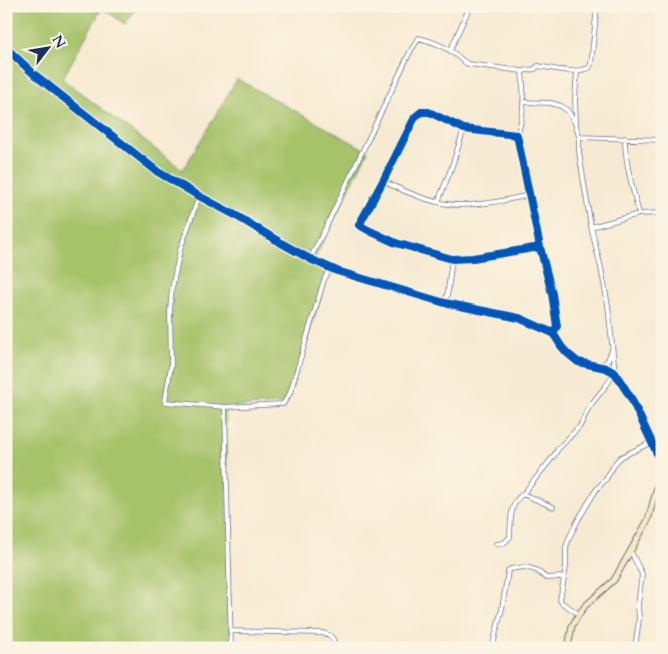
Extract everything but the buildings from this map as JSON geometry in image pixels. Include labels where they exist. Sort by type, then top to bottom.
[{"type":"street","points":[[450,51],[470,6]]},
{"type":"street","points":[[310,259],[419,38],[432,41],[468,64],[522,71],[535,69],[538,66],[577,71],[589,68],[591,64],[597,6]]},
{"type":"street","points":[[6,48],[34,76],[158,172],[310,259],[330,268],[445,302],[519,318],[553,333],[561,346],[578,362],[606,368],[615,372]]},
{"type":"street","points":[[522,71],[524,89],[522,118],[517,135],[540,247],[552,294],[557,326],[553,333]]},
{"type":"street","points":[[568,648],[572,626],[579,614],[585,606],[614,580],[648,520],[662,469],[661,461],[632,398],[615,372],[605,285],[590,227],[576,125],[577,71]]},
{"type":"street","points":[[523,102],[561,106],[568,111],[576,125]]},
{"type":"street","points":[[517,135],[464,129],[428,112],[421,112],[415,117],[359,225],[396,243],[452,259],[473,258],[540,247]]},
{"type":"street","points":[[438,202],[464,129]]},
{"type":"street","points":[[579,137],[662,140]]},
{"type":"street","points":[[625,138],[626,159],[640,214]]},
{"type":"street","points":[[383,181],[403,191],[438,202],[459,205],[481,204],[530,196]]},
{"type":"street","points":[[199,196],[180,250],[172,288],[170,310],[171,365],[165,402],[225,407],[283,404],[290,393],[324,280],[330,268]]},
{"type":"street","points":[[590,227],[640,214],[662,213]]},
{"type":"street","points":[[445,302],[452,259]]},
{"type":"street","points":[[600,367],[608,360],[613,348]]},
{"type":"street","points":[[496,544],[504,543],[510,537],[512,512],[518,497],[580,426],[589,407],[615,372]]},
{"type":"street","points":[[225,407],[231,648]]},
{"type":"street","points":[[579,614],[560,600],[566,567],[566,547],[570,536],[596,490],[619,459],[652,442]]},
{"type":"street","points":[[522,494],[553,507]]},
{"type":"street","points":[[631,552],[642,574],[635,648]]},
{"type":"street","points":[[492,648],[502,609],[508,571],[510,569],[525,567],[536,570],[546,578],[563,577]]},
{"type":"street","points":[[230,631],[330,634],[334,640],[334,648]]},
{"type":"green space","points":[[6,6],[139,6],[125,24],[102,8],[62,79],[183,170],[237,79],[368,151],[314,260],[330,268],[290,393],[283,404],[225,407],[231,648],[6,648]]},
{"type":"cycle path","points":[[6,48],[35,75],[158,172],[310,259],[337,271],[445,303],[519,318],[553,333],[567,353],[578,362],[606,368],[615,373],[631,398],[661,462],[662,469]]},
{"type":"cycle path","points":[[540,247],[473,258],[452,259],[396,243],[359,225],[415,117],[421,112],[429,112],[464,129],[517,135],[540,247],[552,294],[557,326],[553,333]]}]
